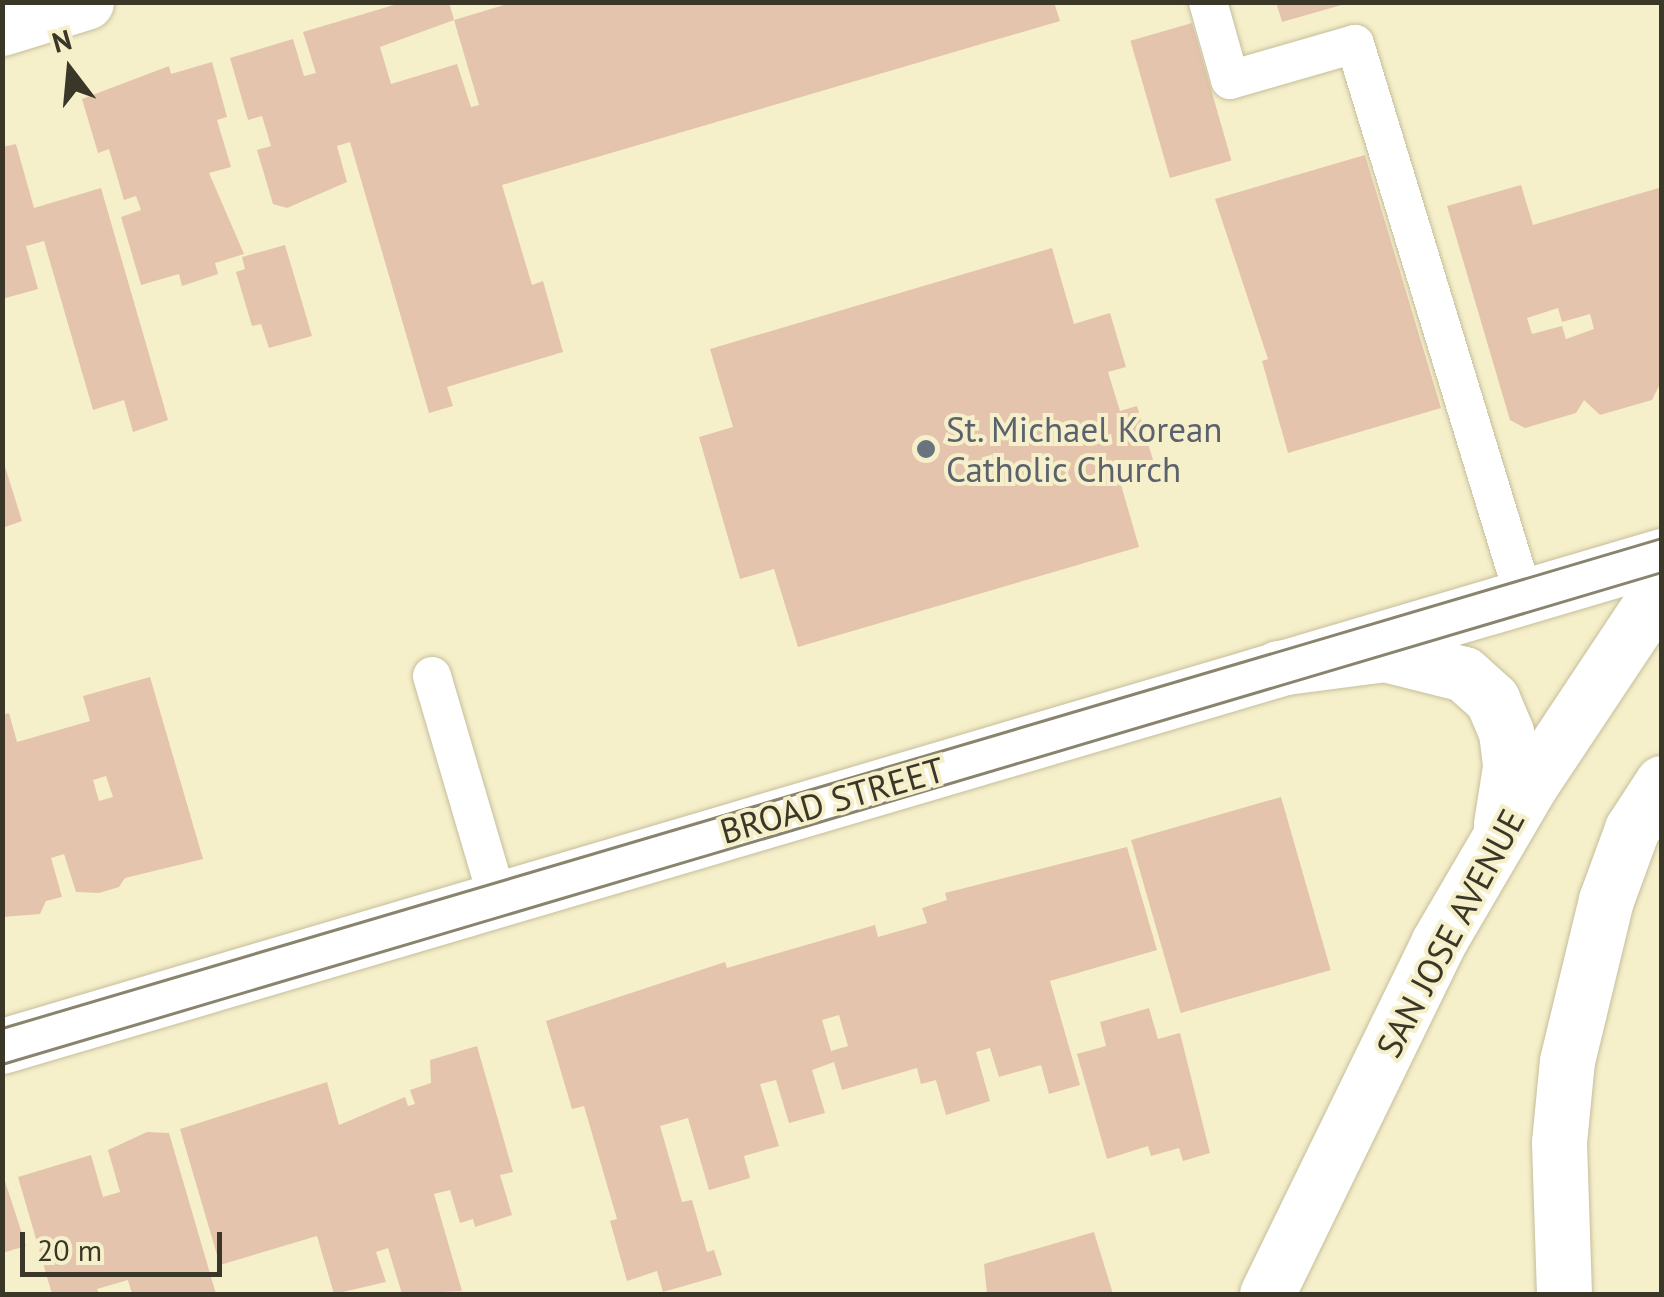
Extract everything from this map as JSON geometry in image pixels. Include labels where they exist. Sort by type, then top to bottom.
[{"type":"main road","points":[[2,28],[86,2]]},
{"type":"main road","name":"BROAD STREET","points":[[2,1046],[1662,556]]},
{"type":"main road","name":"SAN JOSE AVENUE","points":[[1266,1294],[1438,943],[1662,587]]},
{"type":"main road","points":[[1278,668],[1386,654],[1464,674],[1492,699],[1506,732],[1508,804],[1489,857]]},
{"type":"main road","points":[[1564,1294],[1558,1210],[1567,1060],[1592,950],[1632,829],[1662,758]]},
{"type":"main road","points":[[1632,829],[1662,783]]},
{"type":"lane","points":[[1208,2],[1230,80],[1355,44],[1524,596]]},
{"type":"lane","points":[[432,676],[498,900]]},
{"type":"building","points":[[404,2],[449,2],[454,20],[514,2],[1054,2],[1060,21],[502,185],[532,285],[543,281],[563,352],[447,387],[453,406],[429,413],[350,142],[337,146],[347,182],[287,208],[273,204],[257,150],[271,146],[262,116],[248,120],[230,58],[293,39],[304,76],[316,73],[303,32]],"holes":[[[454,20],[479,105],[471,107],[457,64],[391,84],[380,47]]]},
{"type":"building","points":[[1276,2],[1345,2],[1345,4],[1282,22]]},
{"type":"building","points":[[1192,23],[1231,160],[1170,178],[1130,41]]},
{"type":"building","points":[[212,62],[227,117],[217,120],[231,167],[209,173],[244,254],[215,263],[218,274],[182,286],[179,274],[141,285],[121,217],[141,210],[136,196],[124,200],[109,149],[98,153],[82,99],[169,66],[171,74]]},
{"type":"building","points":[[16,144],[34,208],[101,188],[168,420],[133,432],[124,400],[93,410],[44,241],[26,246],[38,289],[2,299],[2,147]]},
{"type":"building","points":[[1365,155],[1441,408],[1288,453],[1262,361],[1268,359],[1215,199]]},
{"type":"building","points":[[1521,185],[1533,225],[1662,187],[1662,380],[1652,400],[1600,415],[1584,400],[1576,413],[1525,428],[1510,420],[1447,206]],"holes":[[[1558,308],[1562,322],[1590,314],[1594,329],[1566,339],[1562,326],[1532,334],[1527,318]]]},
{"type":"building","points":[[285,245],[312,336],[269,348],[261,324],[252,326],[236,272],[245,269],[242,257]]},
{"type":"building","name":"St. Michael Korean Catholic Church","points":[[1052,248],[1074,324],[1110,313],[1126,367],[1108,372],[1120,411],[1137,406],[1153,460],[1117,471],[1139,547],[798,647],[774,569],[740,579],[699,437],[733,427],[710,349]]},
{"type":"building","points":[[2,457],[22,521],[2,528]]},
{"type":"building","points":[[150,677],[203,859],[125,878],[119,887],[99,893],[76,892],[64,854],[51,858],[62,897],[46,901],[40,914],[2,917],[2,715],[9,713],[17,742],[90,721],[83,696]],"holes":[[[106,776],[113,797],[99,801],[93,780]]]},
{"type":"building","points":[[1281,797],[1331,970],[1181,1013],[1131,840]]},
{"type":"building","points":[[1127,847],[1157,950],[1050,981],[1080,1085],[1049,1094],[1041,1065],[999,1077],[990,1048],[976,1052],[990,1101],[946,1115],[936,1080],[921,1084],[917,1068],[842,1090],[834,1062],[812,1070],[825,1113],[789,1123],[776,1080],[760,1084],[779,1146],[744,1156],[750,1178],[709,1190],[688,1118],[660,1126],[682,1202],[692,1200],[707,1252],[714,1250],[722,1275],[663,1292],[657,1271],[627,1281],[610,1221],[617,1219],[584,1106],[572,1109],[546,1021],[725,962],[727,968],[875,925],[878,937],[927,923],[922,908],[947,900],[945,893]],"holes":[[[839,1015],[848,1046],[831,1051],[822,1020]]]},
{"type":"building","points":[[1149,1008],[1158,1039],[1180,1033],[1210,1153],[1183,1161],[1179,1148],[1151,1156],[1148,1146],[1107,1159],[1077,1054],[1106,1046],[1100,1022]]},
{"type":"building","points":[[477,1046],[513,1172],[500,1175],[512,1215],[475,1227],[473,1219],[460,1223],[450,1190],[434,1194],[462,1291],[402,1294],[388,1248],[376,1252],[386,1282],[334,1294],[317,1236],[220,1265],[180,1129],[327,1082],[339,1125],[405,1097],[408,1106],[415,1104],[410,1090],[431,1083],[430,1060]]},
{"type":"building","points":[[147,1132],[169,1133],[216,1294],[132,1294],[128,1280],[97,1289],[99,1294],[52,1294],[18,1177],[91,1155],[103,1197],[120,1192],[108,1150]]},
{"type":"building","points":[[2,1172],[26,1246],[2,1253]]},
{"type":"building","points":[[1094,1232],[1113,1294],[987,1294],[984,1264]]},
{"type":"tram line","points":[[2,1028],[1662,538]]},
{"type":"tram line","points":[[2,1064],[1662,572]]},
{"type":"place","name":"St. Michael Korean Catholic Church","points":[[926,449]]}]
